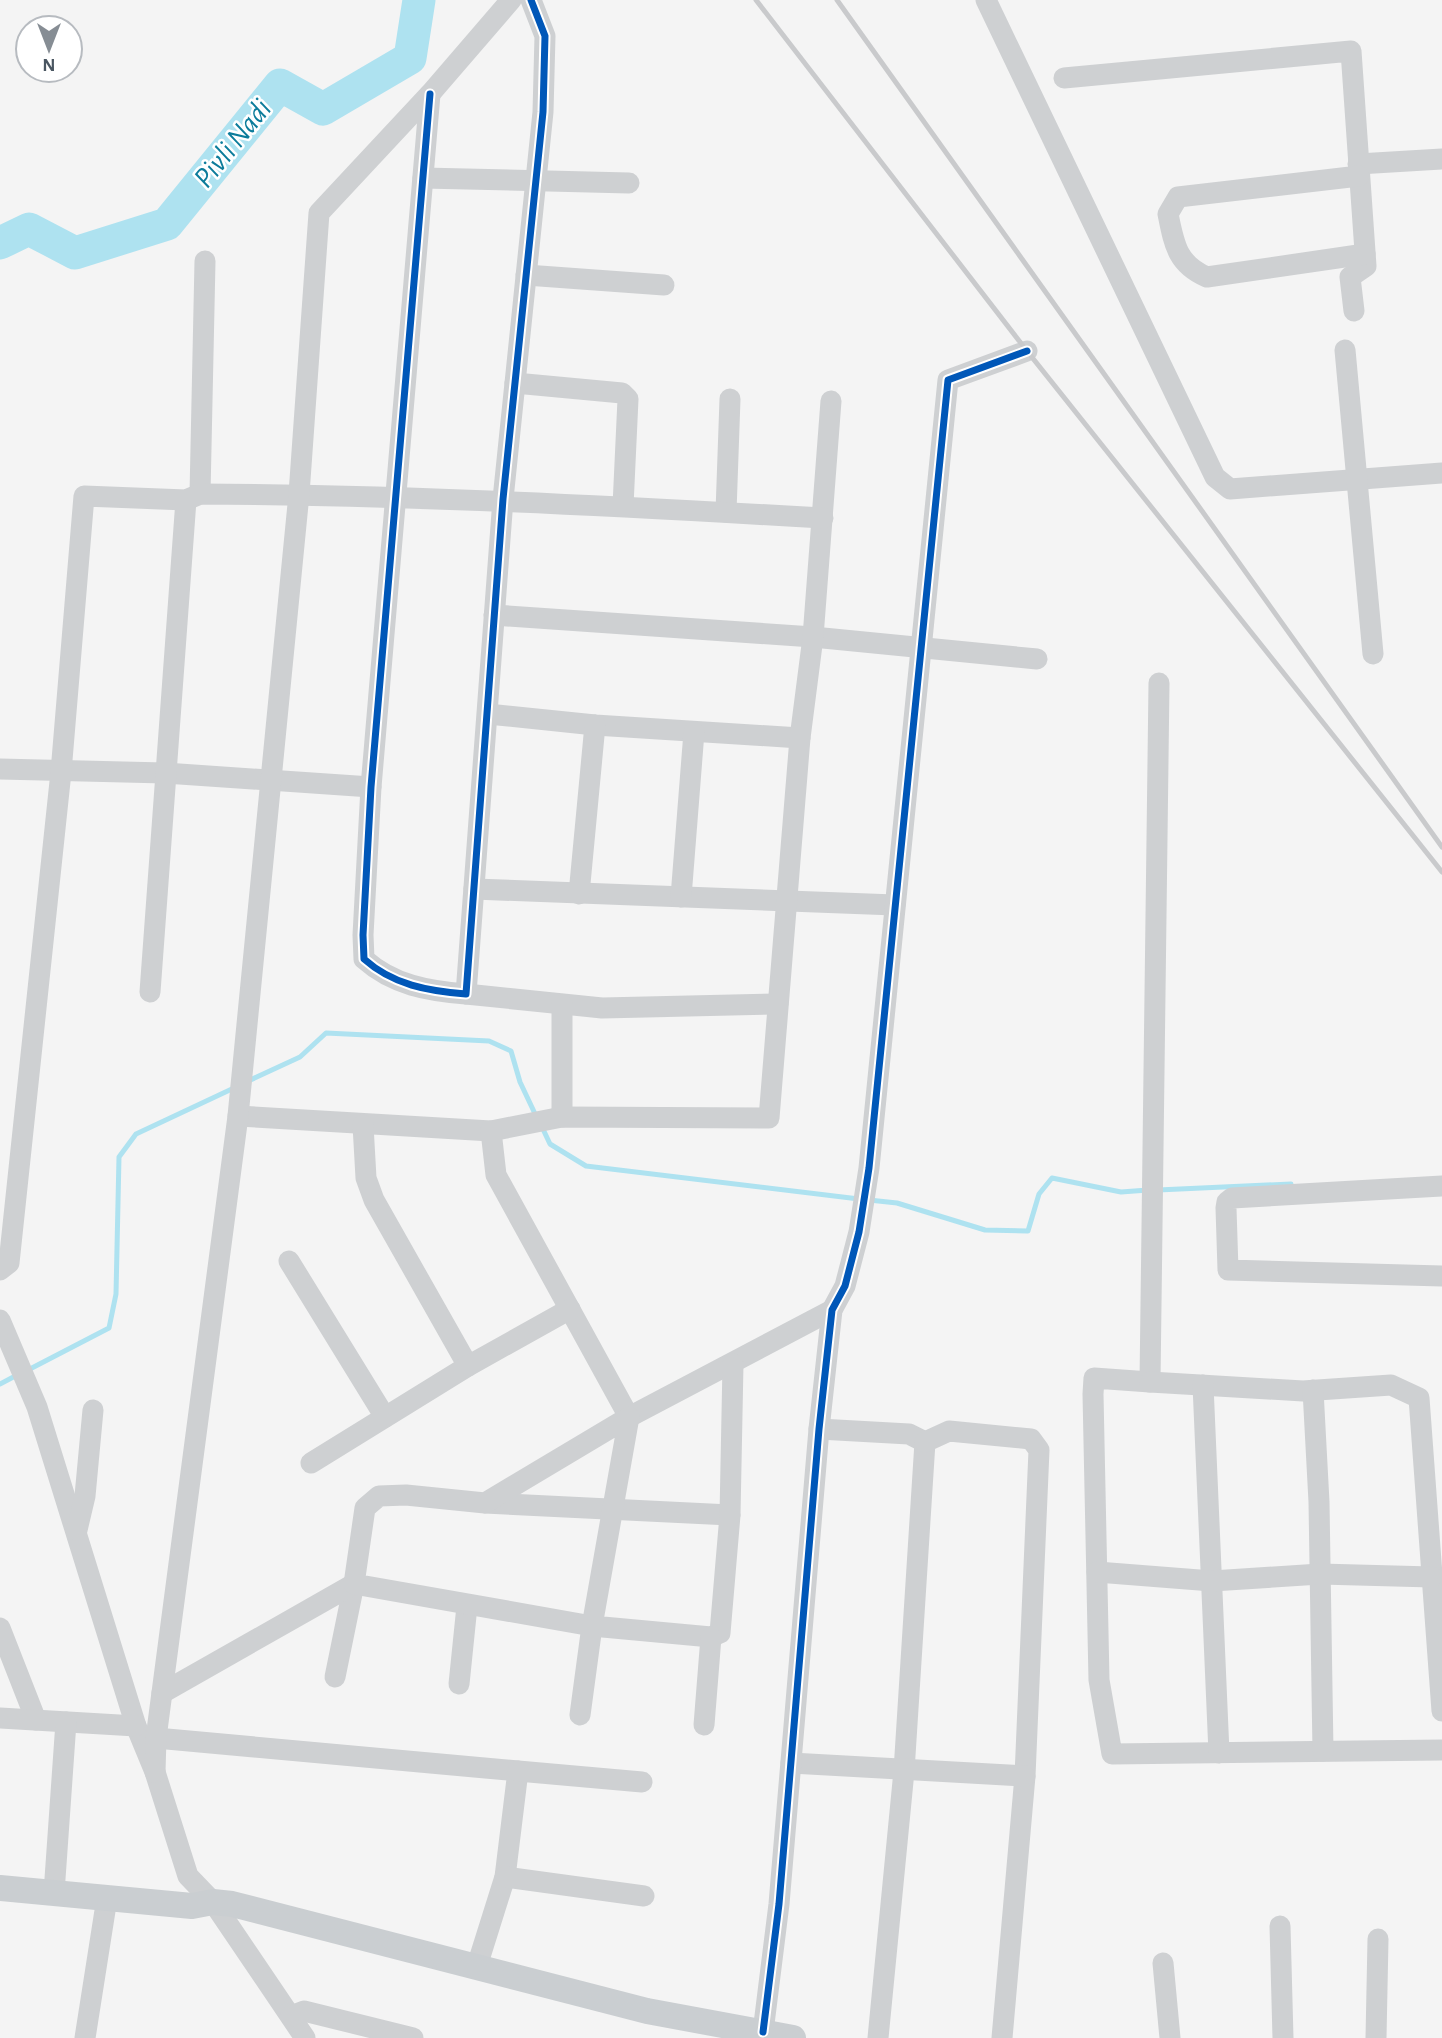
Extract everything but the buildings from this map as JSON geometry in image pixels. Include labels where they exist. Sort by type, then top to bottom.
[{"type":"main road","points":[[0,1888],[192,1906],[212,1902],[294,1918],[647,2011],[793,2038]]},
{"type":"street","points":[[155,1772],[156,1738],[238,1116],[299,494],[319,213],[430,94],[511,0]]},
{"type":"street","points":[[466,994],[503,499],[536,180],[545,36],[531,0]]},
{"type":"street","points":[[986,0],[1215,477],[1230,489],[1442,474]]},
{"type":"street","points":[[1064,78],[1350,51],[1366,266],[1350,277],[1354,311]]},
{"type":"street","points":[[430,94],[370,787],[364,959],[379,972],[425,990],[562,1005],[602,1008],[778,1004]]},
{"type":"street","points":[[1365,254],[1207,277],[1189,269],[1175,252],[1168,214],[1178,197],[1442,159]]},
{"type":"street","points":[[423,178],[629,183]]},
{"type":"street","points":[[150,992],[165,772],[193,497],[205,261]]},
{"type":"street","points":[[526,275],[664,285]]},
{"type":"street","points":[[1345,350],[1359,478],[1373,654]]},
{"type":"street","points":[[763,2032],[779,1904],[819,1429],[832,1310],[845,1286],[859,1231],[869,1168],[948,380],[1027,351]]},
{"type":"street","points":[[515,383],[622,393],[628,399],[623,506]]},
{"type":"street","points":[[726,512],[730,399]]},
{"type":"street","points":[[238,1116],[491,1131],[562,1117],[769,1118],[800,738],[813,637],[831,401]]},
{"type":"street","points":[[0,1270],[9,1263],[61,772],[84,496],[299,494],[503,499],[823,518]]},
{"type":"street","points":[[494,615],[813,637],[1037,659]]},
{"type":"street","points":[[1150,1382],[1159,683]]},
{"type":"street","points":[[488,714],[595,725],[800,738]]},
{"type":"street","points":[[579,894],[595,725]]},
{"type":"street","points":[[681,897],[694,732]]},
{"type":"street","points":[[0,769],[165,772],[370,787]]},
{"type":"street","points":[[474,889],[895,905]]},
{"type":"street","points":[[562,1005],[562,1117]]},
{"type":"street","points":[[363,1125],[366,1178],[374,1200],[468,1366]]},
{"type":"street","points":[[491,1131],[496,1175],[629,1417],[592,1626],[580,1715]]},
{"type":"street","points":[[1442,1186],[1232,1198],[1227,1202],[1226,1208],[1228,1270],[1442,1276]]},
{"type":"street","points":[[289,1261],[386,1417]]},
{"type":"street","points":[[310,1463],[468,1366],[570,1309]]},
{"type":"street","points":[[485,1503],[629,1417],[832,1310]]},
{"type":"street","points":[[0,1320],[37,1407],[136,1726],[155,1772],[188,1876],[212,1902],[305,2038]]},
{"type":"street","points":[[162,1693],[354,1584],[592,1626],[710,1637],[720,1633],[730,1515],[733,1363]]},
{"type":"street","points":[[1442,1711],[1419,1398],[1391,1385],[1313,1390],[1094,1378],[1099,1680],[1112,1755],[1442,1749]]},
{"type":"street","points":[[1203,1385],[1219,1753]]},
{"type":"street","points":[[1313,1390],[1323,1751]]},
{"type":"street","points":[[76,1532],[85,1496],[93,1410]]},
{"type":"street","points":[[819,1429],[909,1434],[925,1441],[949,1431],[1031,1439],[1039,1450],[1025,1776],[1002,2038]]},
{"type":"street","points":[[878,2038],[904,1771],[925,1441]]},
{"type":"street","points":[[335,1677],[354,1584],[365,1508],[379,1496],[406,1495],[614,1511],[730,1515]]},
{"type":"street","points":[[1097,1572],[1212,1581],[1320,1574],[1432,1577]]},
{"type":"street","points":[[459,1684],[467,1606]]},
{"type":"street","points":[[0,1628],[36,1720]]},
{"type":"street","points":[[704,1725],[710,1637]]},
{"type":"street","points":[[0,1718],[136,1726]]},
{"type":"street","points":[[54,1893],[66,1722]]},
{"type":"street","points":[[156,1738],[642,1782]]},
{"type":"street","points":[[791,1763],[1025,1776]]},
{"type":"street","points":[[477,1966],[505,1877],[518,1771]]},
{"type":"street","points":[[505,1877],[644,1896]]},
{"type":"street","points":[[85,2038],[107,1898]]},
{"type":"street","points":[[1280,1926],[1283,2038]]},
{"type":"street","points":[[1376,2038],[1378,1939]]},
{"type":"street","points":[[1163,1963],[1170,2038]]},
{"type":"street","points":[[291,2016],[304,2011],[413,2038]]},
{"type":"waterway","name":"Pivli Nadi","points":[[0,243],[29,229],[75,253],[167,224],[280,85],[323,109],[410,58],[419,0]]},
{"type":"waterway","points":[[246,1082],[300,1057],[326,1033],[489,1041],[511,1051],[520,1082],[537,1118]]},
{"type":"waterway","points":[[28,1370],[109,1328],[116,1294],[119,1157],[136,1134],[234,1088]]},
{"type":"waterway","points":[[542,1127],[550,1144],[586,1166],[859,1199]]},
{"type":"waterway","points":[[869,1200],[897,1203],[985,1230],[1028,1231],[1039,1194],[1052,1178],[1121,1192],[1148,1190]]},
{"type":"waterway","points":[[1158,1190],[1291,1184]]},
{"type":"waterway","points":[[0,1384],[19,1374]]},
{"type":"railway","points":[[756,0],[1027,351],[1442,872]]},
{"type":"railway","points":[[837,0],[1442,847]]},
{"type":"cycle path","points":[[430,94],[371,787],[363,935],[364,959],[387,975],[412,985],[466,994],[503,499],[543,112],[545,36],[531,0]]},
{"type":"cycle path","points":[[763,2032],[779,1904],[819,1429],[832,1310],[845,1286],[859,1232],[869,1168],[948,380],[1027,351]]}]
